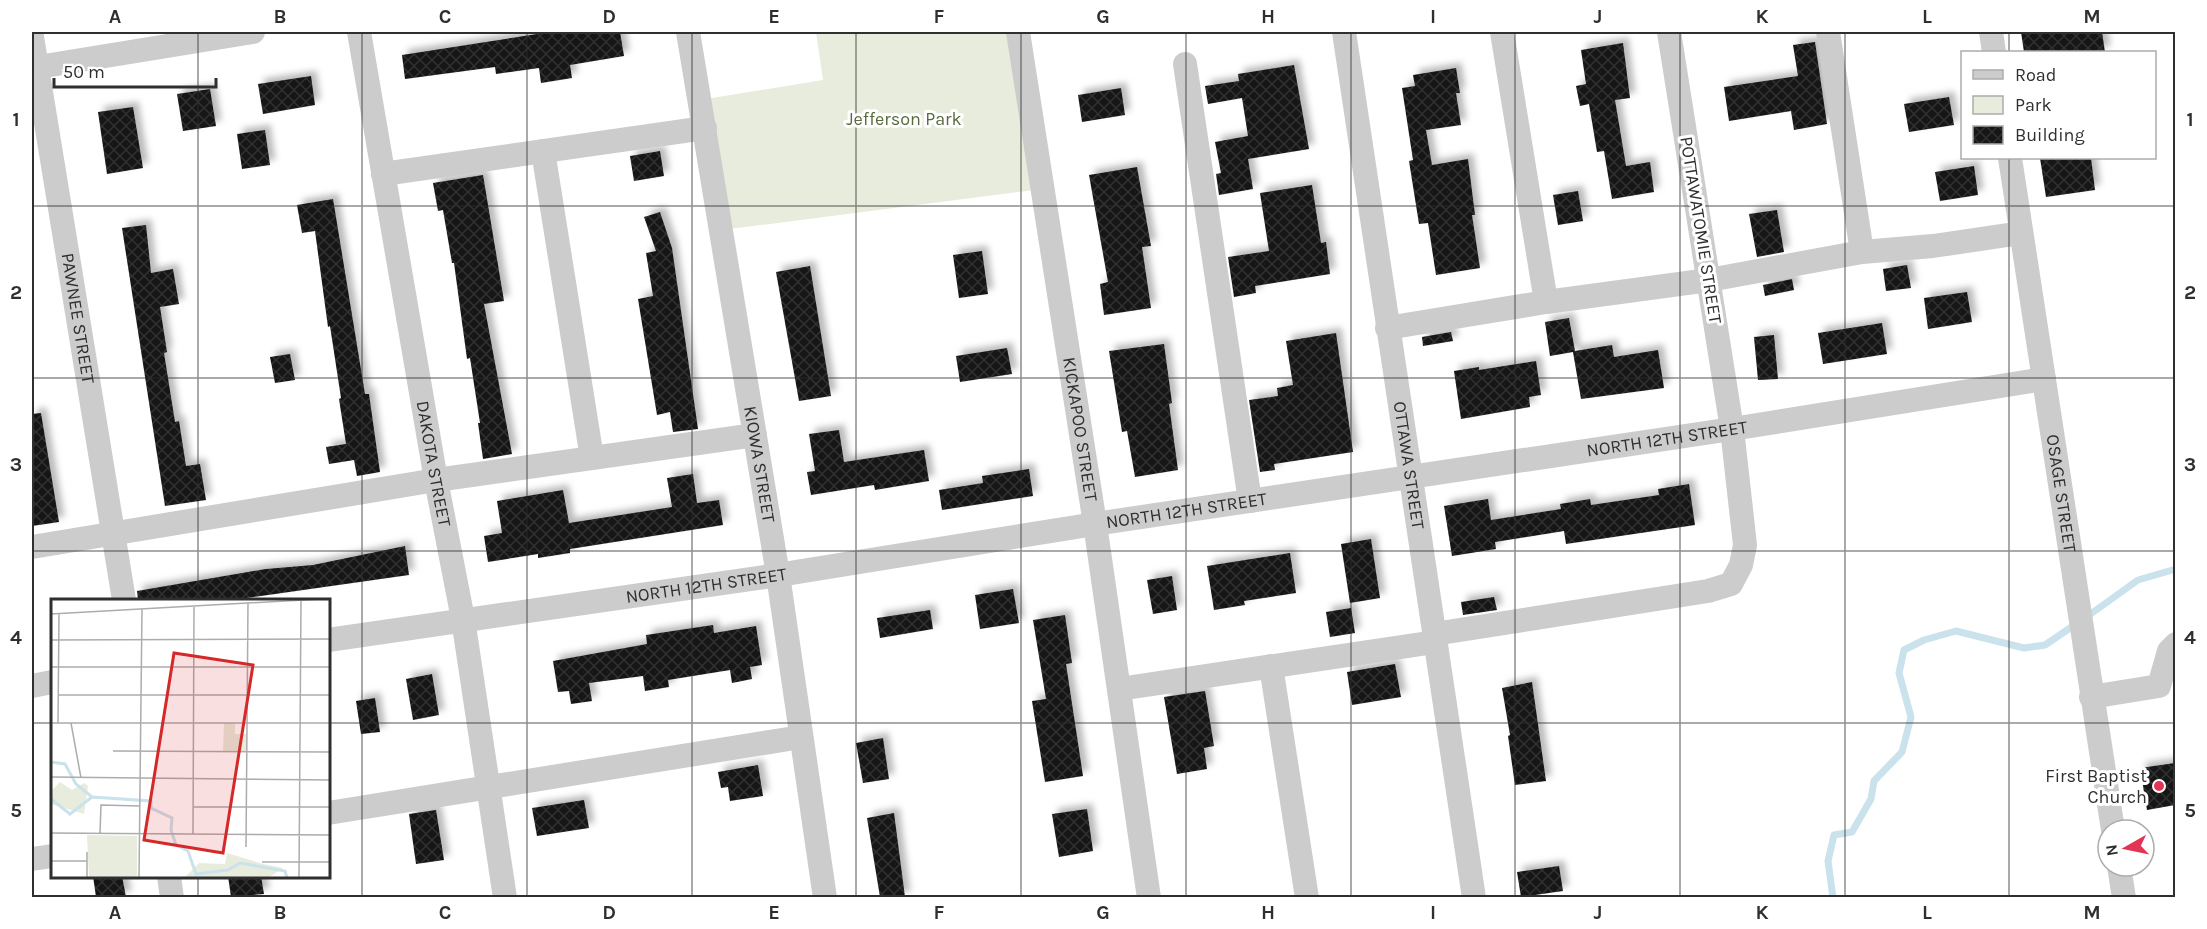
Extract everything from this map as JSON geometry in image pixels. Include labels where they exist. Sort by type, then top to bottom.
[{"type":"street","points":[[34,68],[253,32]]},
{"type":"street","name":"DAKOTA STREET","points":[[359,32],[436,480],[463,620],[505,897]]},
{"type":"street","name":"KIOWA STREET","points":[[688,32],[778,575],[825,897]]},
{"type":"street","name":"KICKAPOO STREET","points":[[1018,32],[1095,524],[1149,897]]},
{"type":"street","name":"OTTAWA STREET","points":[[1344,32],[1409,477],[1474,897]]},
{"type":"street","points":[[1502,32],[1546,302]]},
{"type":"street","name":"POTTAWATOMIE STREET","points":[[1434,638],[1697,593],[1731,584],[1741,565],[1745,545],[1732,429],[1669,32]]},
{"type":"street","points":[[1828,32],[1862,252]]},
{"type":"street","points":[[1990,32],[1994,51]]},
{"type":"street","name":"PAWNEE STREET","points":[[32,37],[34,68],[124,599]]},
{"type":"street","points":[[1185,64],[1250,501]]},
{"type":"street","points":[[384,174],[705,128]]},
{"type":"street","points":[[543,151],[592,458]]},
{"type":"street","name":"OSAGE STREET","points":[[2010,159],[2111,818]]},
{"type":"street","points":[[1387,328],[1546,302],[1708,280],[1862,252],[1933,246],[2021,233]]},
{"type":"street","name":"NORTH 12TH STREET","points":[[330,640],[778,575],[1095,524],[1732,429],[2044,379]]},
{"type":"street","points":[[32,547],[436,480],[755,435]]},
{"type":"street","points":[[1119,689],[1434,638]]},
{"type":"street","points":[[2089,686],[2159,686],[2169,651],[2175,644]]},
{"type":"street","points":[[1272,666],[1307,897]]},
{"type":"street","points":[[32,686],[51,682]]},
{"type":"street","points":[[330,813],[801,737]]},
{"type":"street","points":[[32,859],[51,856]]},
{"type":"street","points":[[169,878],[172,897]]},
{"type":"street","points":[[2120,878],[2124,897]]},
{"type":"green space","name":"Jefferson Park","points":[[816,32],[1018,32],[1042,189],[722,230],[700,100],[823,80]]},
{"type":"building","points":[[550,32],[620,32],[624,56],[570,65],[572,78],[541,83],[539,68],[496,74],[495,67],[405,79],[402,55]]},
{"type":"building","points":[[2021,32],[2102,32],[2105,51],[2024,51]]},
{"type":"building","points":[[1815,42],[1827,124],[1794,130],[1791,111],[1729,121],[1724,87],[1798,76],[1793,45]]},
{"type":"building","points":[[1623,43],[1630,98],[1615,100],[1626,166],[1650,162],[1654,192],[1612,199],[1604,151],[1597,152],[1589,104],[1580,106],[1576,86],[1586,84],[1581,50]]},
{"type":"building","points":[[1294,65],[1309,149],[1248,159],[1253,189],[1219,195],[1216,174],[1221,173],[1215,142],[1248,136],[1242,98],[1208,104],[1205,86],[1239,81],[1238,74]]},
{"type":"building","points":[[1456,68],[1460,93],[1456,93],[1461,125],[1426,130],[1432,165],[1468,159],[1475,215],[1472,215],[1480,268],[1436,275],[1428,223],[1419,224],[1409,161],[1413,160],[1402,88],[1415,86],[1413,75]]},
{"type":"building","points":[[311,76],[315,105],[263,114],[258,84]]},
{"type":"building","points":[[1121,88],[1125,115],[1082,122],[1078,95]]},
{"type":"building","points":[[210,89],[216,126],[183,131],[177,94]]},
{"type":"building","points":[[1949,97],[1954,125],[1909,132],[1904,104]]},
{"type":"building","points":[[133,107],[143,168],[107,174],[98,112]]},
{"type":"building","points":[[265,130],[270,165],[242,169],[237,134]]},
{"type":"building","points":[[660,151],[664,176],[634,181],[630,156]]},
{"type":"building","points":[[2040,159],[2091,159],[2095,190],[2046,197]]},
{"type":"building","points":[[1974,166],[1978,195],[1940,201],[1935,172]]},
{"type":"building","points":[[1137,167],[1151,246],[1142,247],[1151,308],[1104,315],[1100,284],[1108,282],[1089,175]]},
{"type":"building","points":[[483,175],[504,301],[484,304],[512,454],[483,459],[478,423],[480,423],[470,358],[467,359],[454,263],[452,263],[443,210],[438,211],[433,183]]},
{"type":"building","points":[[1312,185],[1321,243],[1326,242],[1330,274],[1255,286],[1256,293],[1234,297],[1228,257],[1269,251],[1260,193]]},
{"type":"building","points":[[1578,191],[1583,221],[1558,225],[1553,195]]},
{"type":"building","points":[[333,199],[365,394],[369,394],[380,472],[357,476],[354,460],[329,464],[326,447],[346,444],[339,399],[341,398],[330,326],[328,327],[315,231],[302,233],[297,205]]},
{"type":"building","points":[[1777,210],[1784,252],[1757,257],[1749,214]]},
{"type":"building","points":[[660,212],[672,248],[698,429],[673,432],[670,412],[657,415],[638,299],[653,296],[646,253],[656,251],[644,217]]},
{"type":"building","points":[[146,225],[151,273],[173,269],[179,304],[160,307],[167,352],[164,353],[175,422],[179,421],[186,466],[200,464],[206,500],[165,506],[122,228]]},
{"type":"building","points":[[982,251],[988,294],[959,298],[953,255]]},
{"type":"building","points":[[1907,265],[1911,288],[1886,291],[1883,269]]},
{"type":"building","points":[[810,266],[831,396],[799,401],[776,272]]},
{"type":"building","points":[[1792,279],[1794,290],[1765,296],[1763,285]]},
{"type":"building","points":[[1967,292],[1972,322],[1928,329],[1924,298]]},
{"type":"building","points":[[1569,318],[1575,351],[1612,345],[1614,357],[1658,350],[1664,388],[1581,399],[1573,352],[1550,356],[1545,322]]},
{"type":"building","points":[[1882,323],[1887,354],[1823,364],[1818,333]]},
{"type":"building","points":[[1451,332],[1453,341],[1423,346],[1422,337]]},
{"type":"building","points":[[1336,333],[1353,452],[1274,464],[1275,470],[1260,472],[1249,400],[1278,396],[1277,388],[1293,385],[1286,341]]},
{"type":"building","points":[[1774,335],[1778,379],[1758,380],[1754,337]]},
{"type":"building","points":[[1164,344],[1178,470],[1135,477],[1127,431],[1122,432],[1109,351]]},
{"type":"building","points":[[1007,348],[1012,374],[960,382],[956,356]]},
{"type":"building","points":[[290,354],[295,380],[275,383],[270,357]]},
{"type":"building","points":[[1536,361],[1541,395],[1529,397],[1530,407],[1461,419],[1454,371],[1479,367],[1479,370]]},
{"type":"building","points":[[41,413],[59,522],[32,526],[32,414]]},
{"type":"building","points":[[839,430],[844,462],[924,450],[929,481],[875,490],[874,485],[811,495],[807,472],[815,471],[809,434]]},
{"type":"building","points":[[1029,469],[1033,496],[942,510],[939,490],[983,483],[982,476]]},
{"type":"building","points":[[693,474],[697,503],[719,500],[723,525],[570,549],[570,553],[538,558],[538,554],[488,562],[484,536],[502,533],[497,501],[563,490],[569,523],[672,507],[667,478]]},
{"type":"building","points":[[1689,484],[1695,525],[1566,544],[1564,531],[1495,542],[1496,549],[1452,556],[1444,506],[1488,499],[1491,520],[1561,509],[1560,504],[1590,499],[1591,505],[1659,495],[1658,489]]},
{"type":"building","points":[[1371,539],[1380,598],[1350,603],[1341,544]]},
{"type":"building","points":[[405,546],[409,575],[239,599],[138,599],[137,591],[266,569],[313,565]]},
{"type":"building","points":[[1290,553],[1296,593],[1244,601],[1245,605],[1214,610],[1207,566]]},
{"type":"building","points":[[1172,576],[1177,610],[1153,614],[1147,580]]},
{"type":"building","points":[[1013,589],[1019,623],[980,629],[975,595]]},
{"type":"building","points":[[1494,597],[1497,610],[1463,615],[1461,602]]},
{"type":"building","points":[[1351,608],[1355,633],[1330,637],[1326,612]]},
{"type":"building","points":[[930,610],[933,629],[880,638],[877,618]]},
{"type":"building","points":[[1065,615],[1072,663],[1066,664],[1083,776],[1045,782],[1032,701],[1046,699],[1033,620]]},
{"type":"building","points":[[713,625],[714,633],[756,626],[762,665],[750,667],[752,679],[732,683],[730,670],[668,680],[669,687],[645,691],[643,676],[589,683],[592,701],[571,704],[569,691],[558,692],[553,661],[647,644],[646,635]]},
{"type":"building","points":[[1395,664],[1401,697],[1352,705],[1347,672]]},
{"type":"building","points":[[432,674],[439,715],[413,720],[406,679]]},
{"type":"building","points":[[1532,682],[1546,781],[1515,785],[1502,688]]},
{"type":"building","points":[[1205,691],[1214,746],[1204,748],[1207,769],[1177,774],[1164,697]]},
{"type":"building","points":[[375,698],[380,732],[361,734],[356,701]]},
{"type":"building","points":[[883,738],[889,779],[863,783],[856,743]]},
{"type":"building","name":"First Baptist Church","points":[[2175,763],[2175,805],[2147,810],[2140,768]]},
{"type":"building","points":[[758,765],[763,796],[730,801],[728,787],[721,788],[718,772]]},
{"type":"building","points":[[584,800],[589,828],[537,836],[532,808]]},
{"type":"building","points":[[1087,809],[1093,851],[1059,857],[1052,814]]},
{"type":"building","points":[[436,810],[444,860],[416,864],[409,814]]},
{"type":"building","points":[[894,813],[905,897],[880,897],[867,818]]},
{"type":"building","points":[[1559,866],[1563,891],[1521,897],[1517,872]]},
{"type":"building","points":[[93,878],[122,878],[126,897],[96,897]]},
{"type":"building","points":[[228,878],[261,878],[264,894],[231,897]]},
{"type":"waterway","points":[[2085,618],[2138,580],[2176,569]]},
{"type":"waterway","points":[[1833,898],[1828,861],[1834,835],[1852,832],[1871,799],[1874,781],[1902,752],[1911,717],[1899,673],[1904,650],[1924,640],[1956,631],[2024,648],[2045,645],[2076,624]]},
{"type":"place","name":"First Baptist Church","points":[[2159,786]]}]
